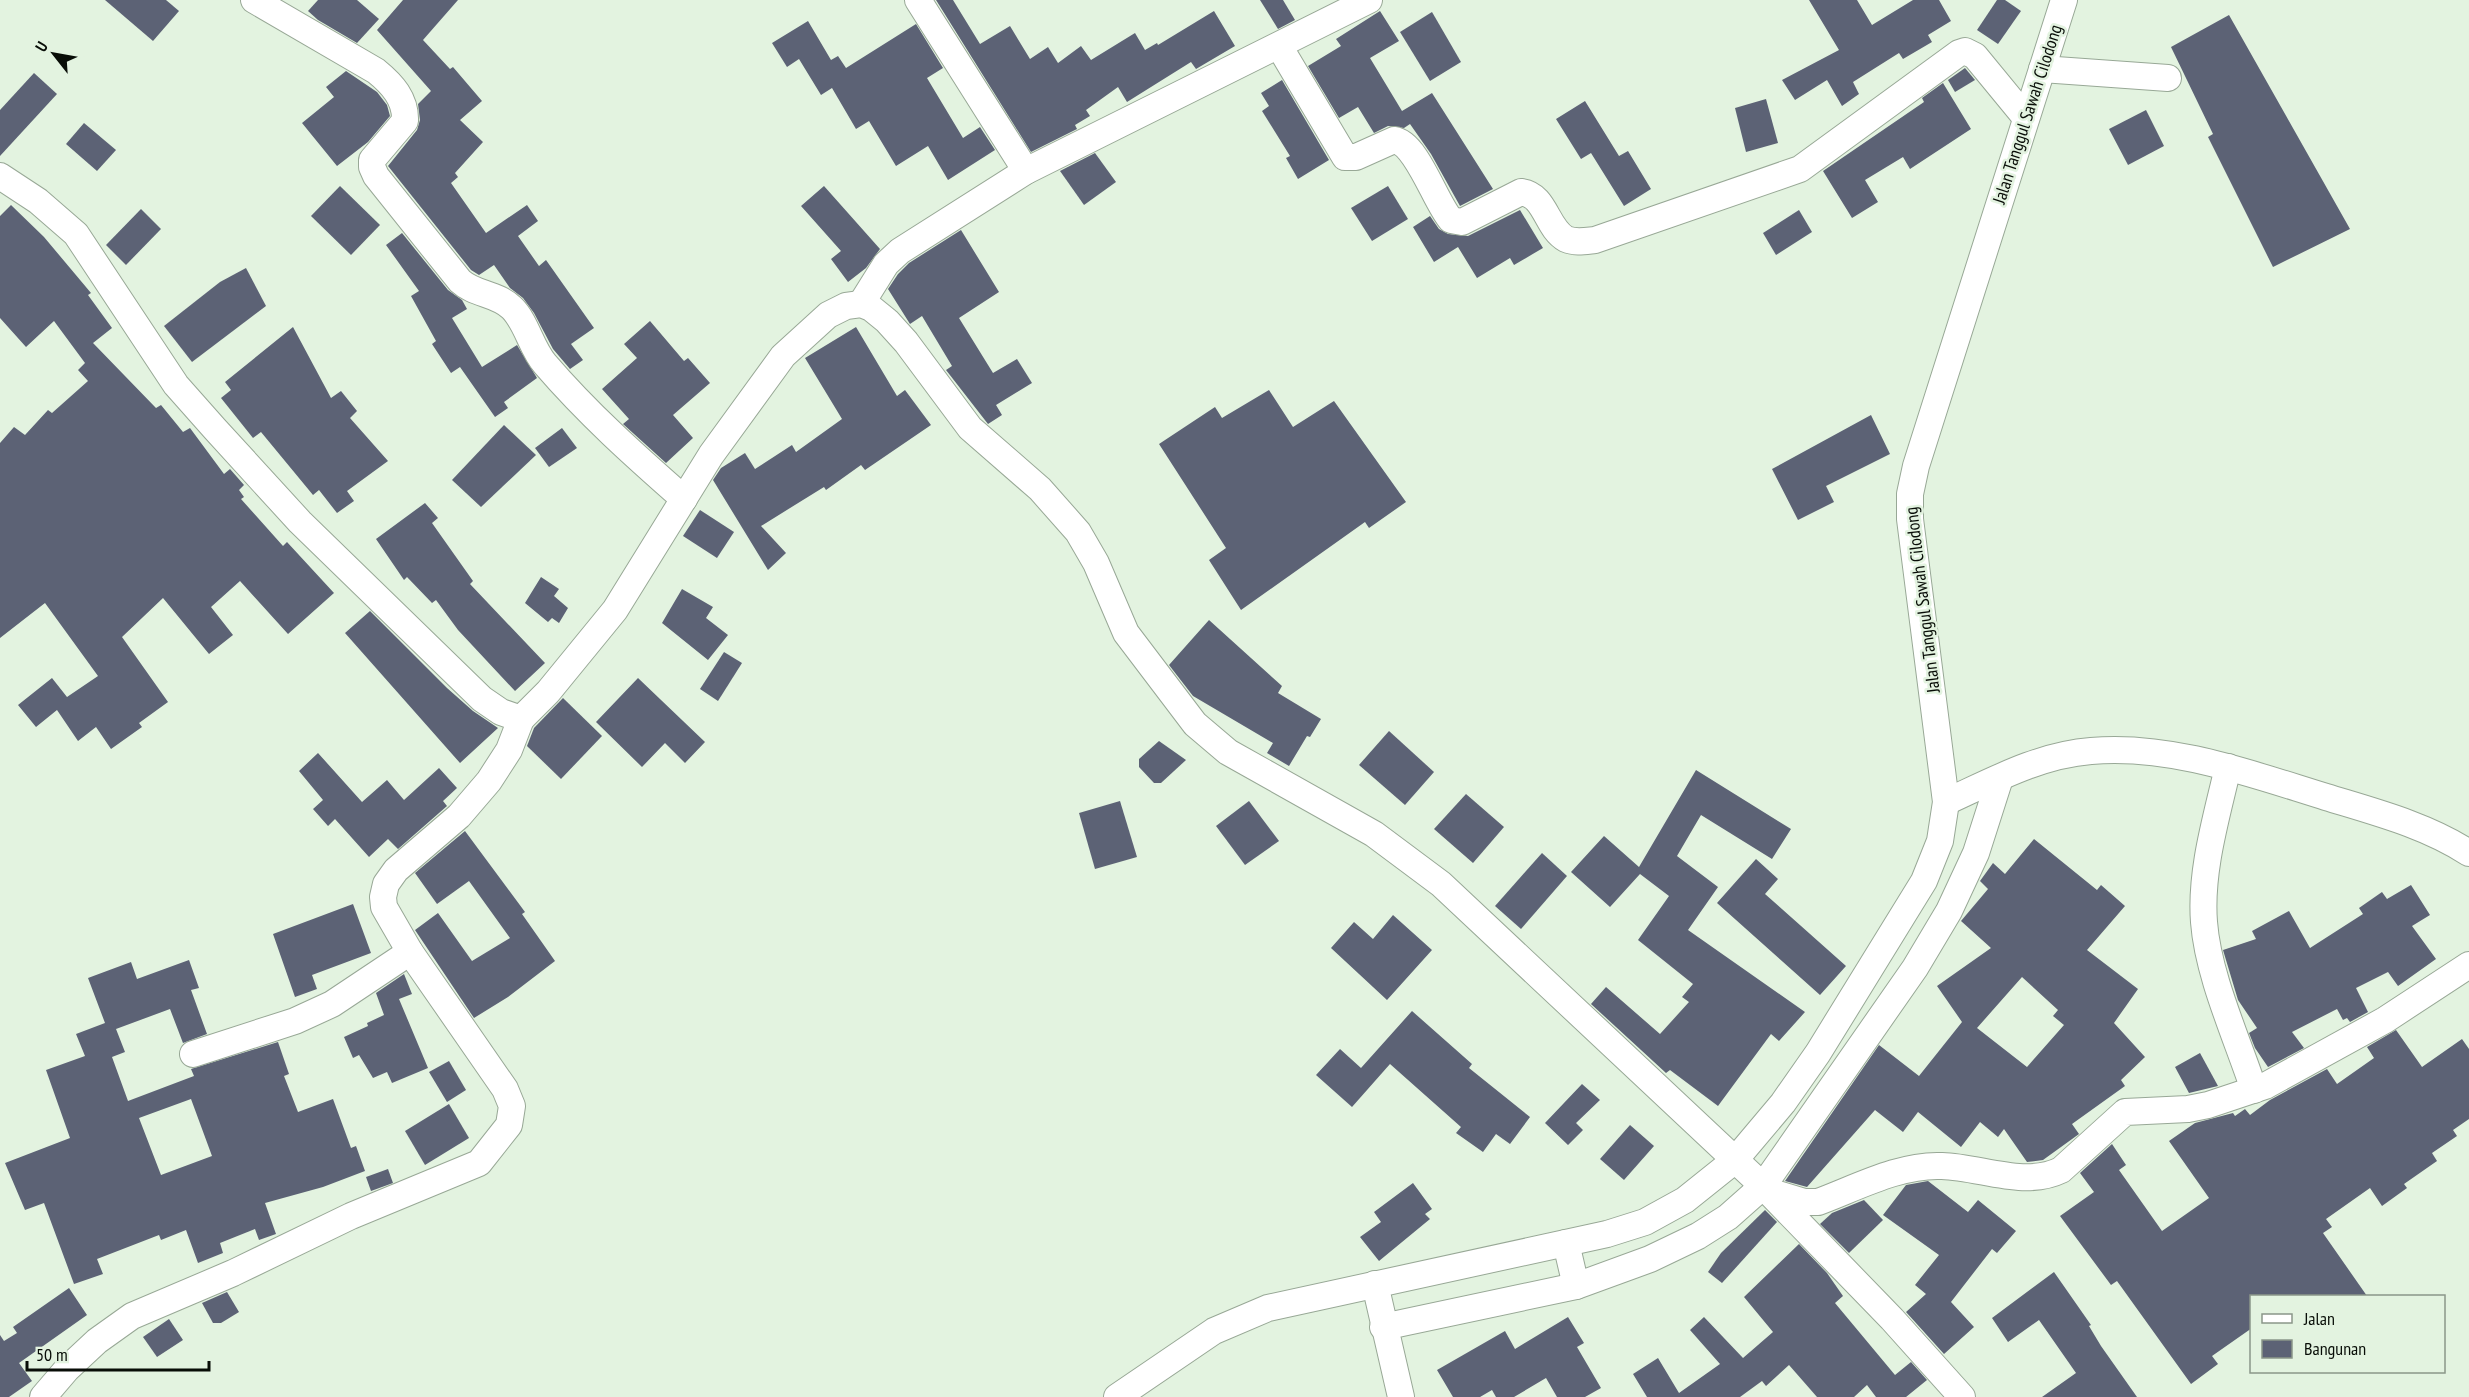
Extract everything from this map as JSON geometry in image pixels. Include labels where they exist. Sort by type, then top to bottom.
[{"type":"street","points":[[254,0],[376,71],[390,82],[401,98],[405,121],[372,160],[376,176],[460,281],[467,288],[493,296],[511,307],[542,361],[619,442],[684,499]]},
{"type":"street","points":[[918,0],[1026,171]]},
{"type":"street","points":[[861,304],[886,264],[900,251],[1026,171],[1369,0]]},
{"type":"street","name":"Jalan Tanggul Sawah Cilodong","points":[[1117,1397],[1214,1331],[1268,1308],[1566,1243],[1645,1222],[1685,1200],[1735,1160],[1783,1103],[1818,1053],[1924,881],[1940,841],[1946,802],[1910,519],[1910,494],[1916,466],[2064,0]]},
{"type":"street","points":[[1279,46],[1345,157],[1356,158],[1394,140],[1400,141],[1411,150],[1451,220],[1462,222],[1521,192],[1527,193],[1537,200],[1558,233],[1575,242],[1605,236],[1800,169],[1959,53],[1965,51],[1975,56],[2026,118]]},
{"type":"street","points":[[2042,69],[2168,78]]},
{"type":"street","points":[[0,176],[38,201],[76,234],[176,385],[300,522],[482,699],[501,712],[521,719]]},
{"type":"street","points":[[43,1397],[97,1341],[132,1316],[233,1273],[351,1216],[479,1163],[497,1143],[509,1125],[512,1106],[505,1089],[410,952],[384,908],[386,884],[396,870],[459,816],[489,781],[509,750],[521,719],[548,692],[615,610],[711,454],[783,356],[828,315],[846,306],[861,304],[887,321],[906,342],[970,428],[1040,489],[1078,532],[1096,563],[1126,633],[1195,724],[1228,752],[1374,834],[1441,884],[1766,1188],[1900,1327],[1962,1397]]},
{"type":"street","points":[[1946,802],[2046,761],[2091,751],[2149,752],[2228,767],[2410,824],[2438,835],[2469,853]]},
{"type":"street","points":[[2228,767],[2209,855],[2204,922],[2216,975],[2254,1090]]},
{"type":"street","points":[[1383,1327],[1576,1286],[1650,1259],[1698,1236],[1766,1188],[1839,1076],[1915,968],[1949,911],[1976,853],[2000,778]]},
{"type":"street","points":[[193,1054],[295,1021],[322,1009],[410,952]]},
{"type":"street","points":[[1766,1188],[1804,1202],[1818,1202],[1904,1171],[1941,1166],[2015,1177],[2050,1175],[2061,1170],[2125,1112],[2188,1109],[2254,1090],[2289,1075],[2385,1020],[2469,965]]},
{"type":"street","points":[[1818,1053],[1839,1076]]},
{"type":"street","points":[[1566,1243],[1576,1286]]},
{"type":"street","points":[[1375,1284],[1383,1327],[1401,1397]]},
{"type":"building","points":[[105,0],[166,0],[179,11],[153,41]]},
{"type":"building","points":[[318,0],[357,0],[379,19],[357,43],[318,20],[308,11]]},
{"type":"building","points":[[403,0],[458,0],[423,40],[450,69],[453,67],[482,101],[460,120],[483,142],[455,173],[458,177],[451,183],[486,233],[527,205],[538,221],[518,236],[539,266],[546,260],[594,328],[571,344],[583,360],[570,369],[553,349],[534,313],[523,298],[510,288],[494,265],[479,275],[471,270],[388,166],[417,130],[420,120],[418,104],[431,91],[377,30]]},
{"type":"building","points":[[936,0],[953,0],[980,44],[1010,26],[1030,59],[1048,47],[1058,63],[1081,46],[1091,60],[1135,33],[1145,50],[1157,43],[1158,45],[1214,11],[1235,46],[1196,69],[1191,62],[1127,102],[1118,87],[1086,110],[1090,116],[1075,125],[1077,129],[1031,152]]},
{"type":"building","points":[[1260,0],[1283,0],[1295,20],[1278,29]]},
{"type":"building","points":[[1809,0],[1857,0],[1872,25],[1913,0],[1939,0],[1951,21],[1928,35],[1932,42],[1903,59],[1899,53],[1853,82],[1859,94],[1842,106],[1827,80],[1795,100],[1782,80],[1839,50]]},
{"type":"building","points":[[1997,0],[2005,0],[2021,11],[1998,44],[1977,30]]},
{"type":"building","points":[[1380,11],[1399,41],[1370,58],[1402,111],[1432,93],[1493,189],[1460,206],[1431,154],[1410,124],[1404,128],[1388,126],[1374,133],[1358,107],[1339,118],[1308,66],[1341,46],[1336,39]]},
{"type":"building","points":[[1432,12],[1461,62],[1430,81],[1400,32]]},
{"type":"building","points":[[2229,15],[2350,229],[2273,267],[2208,137],[2213,134],[2171,47]]},
{"type":"building","points":[[808,21],[831,60],[838,56],[846,68],[916,24],[943,68],[927,78],[963,138],[980,127],[995,150],[948,180],[928,146],[896,166],[869,121],[856,129],[832,88],[821,95],[799,59],[787,67],[772,43]]},
{"type":"building","points":[[1965,68],[1975,80],[1955,92],[1948,80]]},
{"type":"building","points":[[346,71],[377,92],[387,105],[390,116],[368,142],[337,166],[302,123],[334,97],[326,87]]},
{"type":"building","points":[[34,73],[57,94],[0,156],[0,110]]},
{"type":"building","points":[[1282,80],[1329,160],[1298,179],[1286,158],[1290,156],[1262,111],[1269,106],[1261,93]]},
{"type":"building","points":[[1943,83],[1971,129],[1910,169],[1903,157],[1865,180],[1878,202],[1852,218],[1823,171],[1924,102],[1922,98]]},
{"type":"building","points":[[1766,99],[1778,143],[1746,152],[1735,108]]},
{"type":"building","points":[[1585,101],[1619,156],[1628,151],[1651,189],[1624,206],[1591,153],[1581,159],[1556,119]]},
{"type":"building","points":[[2146,110],[2164,146],[2128,165],[2109,129]]},
{"type":"building","points":[[84,123],[116,150],[97,171],[66,144]]},
{"type":"building","points":[[1095,153],[1116,182],[1084,205],[1060,171]]},
{"type":"building","points":[[340,186],[380,225],[351,255],[311,216]]},
{"type":"building","points":[[824,186],[880,249],[866,268],[848,282],[831,259],[841,251],[801,206]]},
{"type":"building","points":[[1388,186],[1408,219],[1372,241],[1351,208]]},
{"type":"building","points":[[11,205],[44,237],[91,293],[88,295],[112,328],[93,343],[156,408],[161,405],[183,432],[190,428],[224,474],[230,469],[244,485],[239,490],[244,497],[241,499],[283,546],[287,542],[334,593],[288,634],[240,581],[211,607],[233,635],[209,654],[163,598],[122,637],[168,702],[139,723],[142,727],[111,749],[96,727],[78,741],[57,710],[36,727],[18,705],[52,678],[67,697],[98,676],[45,603],[0,638],[0,443],[14,427],[25,435],[48,410],[52,413],[88,381],[78,370],[85,363],[54,321],[26,347],[0,318],[0,216]]},
{"type":"building","points":[[141,209],[161,229],[126,265],[106,245]]},
{"type":"building","points":[[1520,210],[1543,248],[1514,265],[1510,258],[1477,278],[1458,247],[1434,262],[1413,227],[1430,216],[1439,229],[1448,234],[1468,236]]},
{"type":"building","points":[[1799,210],[1812,232],[1776,255],[1763,233]]},
{"type":"building","points":[[961,230],[999,292],[959,318],[993,373],[1017,359],[1032,383],[996,405],[1002,415],[988,424],[946,370],[952,366],[922,316],[910,324],[888,289],[909,263]]},
{"type":"building","points":[[402,233],[448,290],[462,300],[467,309],[452,318],[482,367],[517,345],[537,378],[504,402],[508,408],[495,417],[460,367],[451,373],[432,344],[436,341],[411,296],[419,291],[386,245]]},
{"type":"building","points":[[246,268],[266,306],[192,362],[164,326],[220,282]]},
{"type":"building","points":[[650,321],[684,361],[688,358],[710,383],[673,415],[693,438],[666,463],[623,424],[629,419],[602,389],[637,358],[624,344]]},
{"type":"building","points":[[293,327],[331,398],[341,391],[357,411],[350,418],[388,461],[347,491],[354,501],[337,513],[319,490],[313,495],[261,432],[253,438],[221,398],[231,390],[225,382]]},
{"type":"building","points":[[856,327],[897,396],[905,390],[931,425],[865,470],[861,465],[826,490],[824,487],[761,526],[786,553],[768,570],[713,480],[721,468],[745,453],[755,469],[792,445],[796,452],[842,419],[805,358]]},
{"type":"building","points":[[1269,390],[1293,427],[1334,401],[1406,502],[1369,528],[1365,522],[1241,610],[1209,560],[1226,548],[1159,444],[1215,407],[1222,418]]},
{"type":"building","points":[[1871,415],[1890,454],[1826,486],[1834,502],[1798,520],[1772,469]]},
{"type":"building","points":[[504,425],[536,455],[481,507],[452,480]]},
{"type":"building","points":[[562,428],[577,448],[549,467],[535,448]]},
{"type":"building","points":[[425,503],[438,518],[432,523],[473,581],[470,584],[545,663],[515,691],[458,630],[436,600],[432,603],[407,577],[404,580],[376,539]]},
{"type":"building","points":[[700,510],[734,532],[717,558],[683,536]]},
{"type":"building","points":[[541,577],[559,589],[554,596],[568,608],[559,623],[552,618],[548,622],[525,603]]},
{"type":"building","points":[[682,589],[713,607],[706,618],[728,635],[708,660],[662,623]]},
{"type":"building","points":[[370,611],[447,688],[473,711],[498,728],[460,763],[345,633]]},
{"type":"building","points":[[1209,620],[1282,686],[1278,693],[1321,719],[1310,737],[1307,736],[1289,766],[1267,753],[1273,743],[1193,696],[1169,665]]},
{"type":"building","points":[[724,652],[742,663],[718,701],[700,689]]},
{"type":"building","points":[[638,678],[705,742],[685,763],[665,743],[642,767],[596,722]]},
{"type":"building","points":[[563,698],[602,736],[561,779],[527,746],[534,728]]},
{"type":"building","points":[[1389,731],[1434,772],[1405,805],[1359,765]]},
{"type":"building","points":[[1159,741],[1186,760],[1161,783],[1154,783],[1139,767],[1139,759]]},
{"type":"building","points":[[318,753],[362,802],[387,780],[404,800],[439,768],[457,788],[443,801],[447,806],[398,849],[388,839],[369,857],[335,819],[328,826],[313,809],[323,800],[299,771]]},
{"type":"building","points":[[1696,770],[1791,829],[1772,859],[1701,815],[1677,856],[1718,887],[1688,930],[1805,1012],[1779,1041],[1771,1034],[1718,1106],[1670,1070],[1666,1073],[1591,1004],[1606,987],[1660,1034],[1689,1002],[1682,997],[1693,984],[1638,940],[1669,896],[1640,874],[1610,907],[1571,872],[1604,836],[1639,867]]},
{"type":"building","points":[[1466,794],[1504,827],[1473,863],[1434,829]]},
{"type":"building","points":[[1120,801],[1137,857],[1095,869],[1079,813]]},
{"type":"building","points":[[1249,801],[1279,841],[1245,865],[1216,826]]},
{"type":"building","points":[[465,831],[525,912],[522,914],[555,961],[508,997],[474,1018],[415,930],[438,913],[472,961],[510,938],[469,881],[437,904],[415,873]]},
{"type":"building","points":[[2034,839],[2097,890],[2101,885],[2125,906],[2087,950],[2138,989],[2114,1023],[2145,1057],[2121,1080],[2125,1086],[2072,1124],[2079,1134],[2043,1160],[2027,1162],[2004,1129],[1998,1137],[1980,1122],[1961,1147],[1918,1112],[1903,1132],[1875,1110],[1807,1187],[1785,1181],[1879,1045],[1919,1076],[1962,1022],[1937,986],[1991,948],[1961,921],[1988,889],[1980,881],[1993,863],[2005,874]],"holes":[[[2022,977],[2058,1010],[2053,1016],[2064,1025],[2027,1067],[1977,1028]]]},
{"type":"building","points":[[1542,853],[1567,876],[1521,929],[1495,906]]},
{"type":"building","points":[[1756,859],[1778,879],[1765,894],[1846,966],[1820,995],[1717,903]]},
{"type":"building","points":[[2411,885],[2430,915],[2412,926],[2436,959],[2398,986],[2388,972],[2356,988],[2368,1012],[2350,1022],[2347,1018],[2343,1020],[2337,1009],[2292,1032],[2304,1048],[2268,1067],[2255,1048],[2249,1033],[2257,1028],[2238,1000],[2223,950],[2256,939],[2252,931],[2289,911],[2310,948],[2363,914],[2359,908],[2382,892],[2387,899]]},
{"type":"building","points":[[353,904],[371,953],[312,975],[317,989],[295,997],[273,934]]},
{"type":"building","points":[[1393,915],[1432,950],[1387,1000],[1331,948],[1354,922],[1373,939]]},
{"type":"building","points":[[189,960],[199,988],[191,990],[207,1034],[183,1043],[170,1009],[116,1029],[125,1052],[112,1057],[128,1101],[194,1076],[191,1069],[278,1042],[289,1074],[284,1076],[298,1112],[333,1099],[351,1148],[356,1146],[365,1171],[323,1187],[265,1203],[276,1234],[259,1240],[255,1229],[220,1243],[223,1253],[198,1263],[186,1230],[161,1240],[159,1235],[97,1259],[103,1274],[74,1284],[44,1203],[25,1210],[5,1163],[70,1138],[46,1070],[85,1056],[76,1034],[105,1023],[88,978],[131,962],[137,979]],"holes":[[[191,1099],[212,1156],[161,1175],[139,1118]]]},
{"type":"building","points":[[404,974],[412,994],[399,999],[428,1068],[392,1083],[387,1072],[373,1078],[359,1055],[353,1058],[344,1037],[368,1026],[367,1023],[384,1015],[376,993]]},
{"type":"building","points":[[1412,1011],[1472,1064],[1469,1068],[1530,1117],[1510,1144],[1496,1134],[1483,1152],[1456,1133],[1461,1127],[1390,1064],[1352,1107],[1316,1075],[1340,1049],[1361,1068]]},
{"type":"building","points":[[2396,1030],[2422,1067],[2462,1039],[2469,1049],[2469,1119],[2453,1130],[2457,1136],[2432,1153],[2437,1161],[2404,1184],[2407,1188],[2382,1206],[2370,1188],[2326,1219],[2332,1227],[2323,1233],[2366,1295],[2250,1295],[2250,1329],[2212,1356],[2218,1364],[2191,1384],[2117,1281],[2111,1285],[2060,1216],[2094,1192],[2080,1173],[2112,1144],[2126,1165],[2119,1170],[2162,1231],[2209,1198],[2169,1141],[2195,1123],[2233,1113],[2235,1116],[2245,1109],[2250,1115],[2270,1100],[2327,1069],[2337,1084],[2374,1058],[2367,1047]]},
{"type":"building","points":[[2200,1053],[2218,1086],[2189,1093],[2175,1067]]},
{"type":"building","points":[[449,1061],[466,1090],[447,1102],[429,1072]]},
{"type":"building","points":[[1582,1084],[1600,1100],[1576,1123],[1583,1130],[1568,1145],[1545,1123]]},
{"type":"building","points":[[449,1104],[469,1138],[425,1165],[405,1131]]},
{"type":"building","points":[[1630,1125],[1654,1146],[1624,1180],[1600,1159]]},
{"type":"building","points":[[388,1169],[393,1183],[371,1191],[366,1177]]},
{"type":"building","points":[[1928,1181],[1968,1212],[1978,1200],[2016,1231],[1997,1253],[1992,1249],[1951,1302],[1974,1327],[1944,1354],[1906,1312],[1926,1294],[1915,1285],[1939,1255],[1883,1215],[1906,1185]]},
{"type":"building","points":[[1413,1183],[1432,1209],[1425,1214],[1430,1219],[1379,1261],[1360,1237],[1381,1222],[1374,1212]]},
{"type":"building","points":[[1864,1200],[1883,1220],[1849,1253],[1820,1224],[1832,1213]]},
{"type":"building","points":[[1765,1210],[1777,1222],[1722,1283],[1708,1272],[1721,1253]]},
{"type":"building","points":[[1799,1244],[1827,1273],[1843,1296],[1835,1303],[1895,1375],[1911,1362],[1927,1380],[1906,1397],[1876,1397],[1867,1385],[1854,1397],[1817,1397],[1789,1365],[1766,1386],[1762,1381],[1740,1397],[1647,1397],[1633,1374],[1658,1358],[1679,1393],[1720,1364],[1690,1330],[1704,1317],[1743,1358],[1773,1332],[1744,1297]]},
{"type":"building","points":[[2054,1272],[2137,1397],[2042,1397],[2076,1373],[2039,1320],[2008,1342],[1992,1318]]},
{"type":"building","points":[[69,1288],[87,1315],[19,1363],[32,1381],[9,1397],[0,1397],[0,1335],[4,1341],[17,1333],[13,1327]]},
{"type":"building","points":[[227,1292],[239,1312],[221,1323],[213,1323],[202,1303]]},
{"type":"building","points":[[1568,1317],[1584,1343],[1577,1347],[1601,1388],[1585,1397],[1557,1397],[1546,1378],[1514,1397],[1496,1397],[1492,1390],[1480,1397],[1453,1397],[1437,1370],[1505,1331],[1515,1349]]},
{"type":"building","points":[[169,1319],[183,1340],[157,1357],[143,1337]]}]
